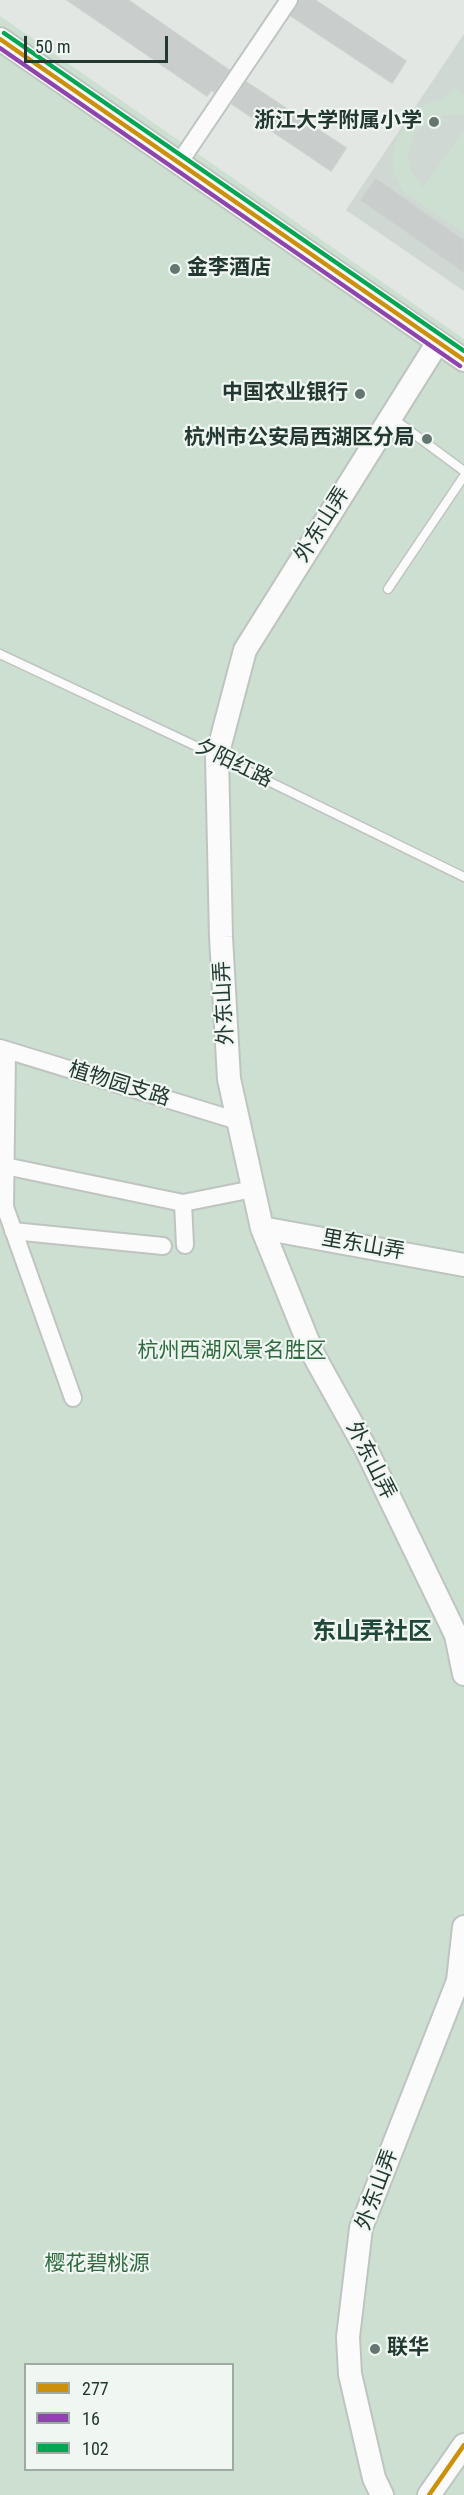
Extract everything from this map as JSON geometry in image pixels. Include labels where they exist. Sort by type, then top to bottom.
[{"type":"street","points":[[179,163],[289,0]]},
{"type":"street","points":[[0,39],[464,360]]},
{"type":"street","name":"外东山弄","points":[[438,342],[245,650],[217,756],[221,937],[229,1079],[262,1228],[313,1354],[367,1451],[456,1635],[464,1674]]},
{"type":"street","points":[[3,1050],[5,1207],[73,1398]]},
{"type":"street","name":"植物园支路","points":[[3,1050],[238,1121]]},
{"type":"street","points":[[5,1166],[183,1203],[253,1189]]},
{"type":"street","points":[[183,1203],[185,1245]]},
{"type":"street","name":"里东山弄","points":[[262,1228],[464,1265]]},
{"type":"street","points":[[13,1231],[163,1246]]},
{"type":"street","name":"外东山弄","points":[[382,2495],[374,2478],[350,2374],[348,2337],[361,2228],[458,1981],[464,1927]]},
{"type":"street","points":[[429,2495],[464,2445]]},
{"type":"lane","points":[[391,417],[464,471]]},
{"type":"lane","points":[[388,589],[464,476]]},
{"type":"lane","name":"夕阳红路","points":[[0,654],[217,756],[464,877]]},
{"type":"shaded area","name":"浙江大学附属小学","points":[[464,34],[464,291],[346,210]]},
{"type":"green space","name":"杭州西湖风景名胜区","points":[[0,16],[464,339],[464,2495],[0,2495]]},
{"type":"green space","points":[[454,88],[464,95],[464,115],[444,115],[421,127],[413,137],[408,155],[411,171],[423,187],[464,130],[464,233],[402,191],[393,171],[393,154],[398,137],[419,109],[430,102],[444,99]]},
{"type":"building","points":[[67,0],[128,0],[229,70],[214,92],[211,90],[207,96]]},
{"type":"building","points":[[299,0],[315,0],[406,61],[392,83],[291,16]]},
{"type":"building","points":[[246,82],[346,148],[331,171],[232,104]]},
{"type":"building","points":[[376,179],[464,241],[464,272],[361,200]]},
{"type":"transit line","name":"102","points":[[4,33],[464,351]]},
{"type":"transit line","name":"277","points":[[0,39],[464,360]]},
{"type":"transit line","name":"16","points":[[0,48],[460,366]]},
{"type":"transit line","name":"277","points":[[429,2495],[464,2445]]},
{"type":"place","name":"浙江大学附属小学","points":[[434,122]]},
{"type":"place","name":"金李酒店","points":[[175,269]]},
{"type":"place","name":"中国农业银行","points":[[360,394]]},
{"type":"place","name":"杭州市公安局西湖区分局","points":[[427,439]]},
{"type":"place","name":"联华","points":[[375,2349]]},
{"type":"district","name":"东山弄社区","points":[[372,1633]]},
{"type":"park label","name":"樱花碧桃源","points":[[97,2265]]}]
